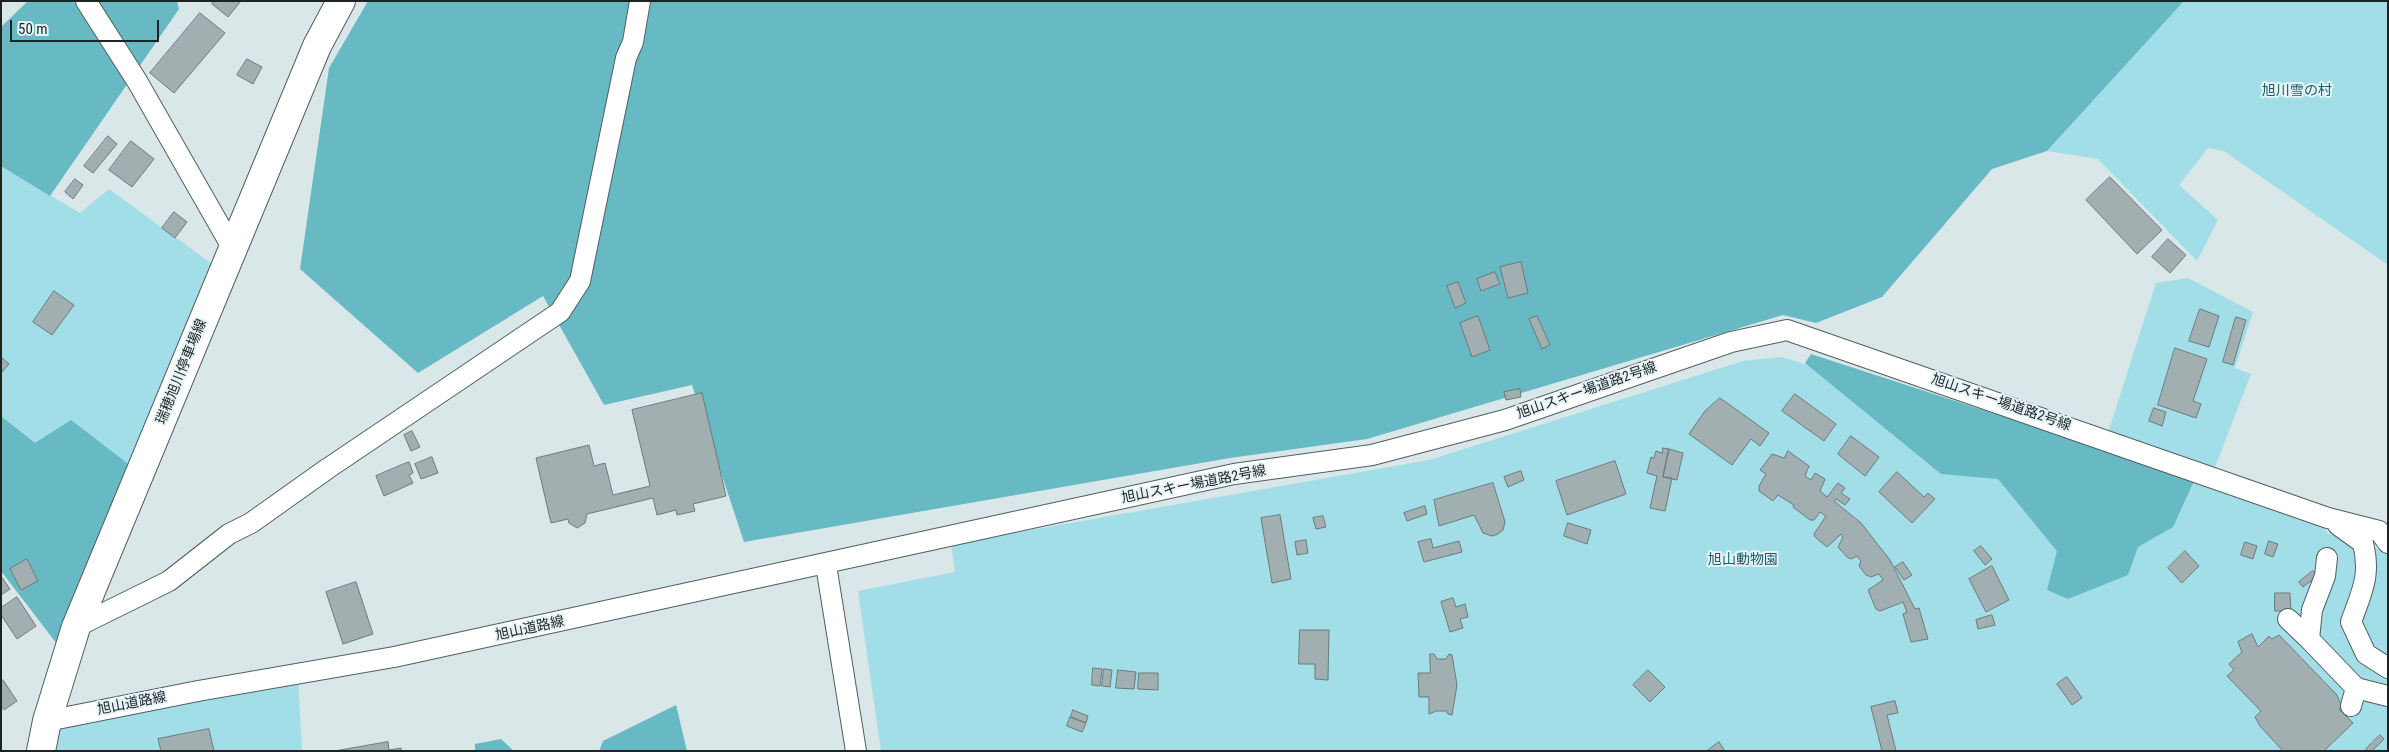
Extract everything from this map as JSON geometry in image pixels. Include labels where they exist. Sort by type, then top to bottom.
[{"type":"main road","name":"瑞穂旭川停車場線","points":[[42,751],[47,721],[76,626],[317,46],[341,1]]},
{"type":"street","points":[[86,1],[137,81],[233,249]]},
{"type":"street","points":[[76,626],[169,581],[229,534],[251,523],[327,468],[560,312],[580,281],[626,58],[633,42],[640,1]]},
{"type":"street","name":"旭山スキー場道路2号線","points":[[826,565],[1234,474],[1372,455],[1505,420],[1731,342],[1787,330],[2328,518]]},
{"type":"street","points":[[2328,518],[2379,531],[2388,543]]},
{"type":"street","points":[[2328,518],[2363,543],[2368,561],[2367,574],[2351,622],[2366,654],[2388,668]]},
{"type":"street","points":[[2309,639],[2312,610],[2326,576],[2327,558]]},
{"type":"street","points":[[826,565],[856,751]]},
{"type":"street","name":"旭山道路線","points":[[47,721],[198,691],[394,658],[568,621],[740,580],[826,565]]},
{"type":"street","points":[[2288,619],[2309,639],[2354,697],[2388,696]]},
{"type":"green space","name":"旭川雪の村","points":[[2184,1],[2388,1],[2388,265],[2224,151],[2208,148],[2179,185],[2218,220],[2197,261],[2098,159],[2047,151]]},
{"type":"green space","points":[[1,166],[80,213],[109,189],[223,272],[140,473],[35,443],[1,416]]},
{"type":"green space","points":[[2188,278],[2253,312],[2235,368],[2251,374],[2214,470],[2108,433],[2156,283]]},
{"type":"green space","name":"旭山動物園","points":[[1782,357],[2190,489],[2195,479],[2313,522],[2322,526],[2328,533],[2388,552],[2388,751],[881,751],[858,591],[955,572],[951,544],[1429,460],[1743,361]]},
{"type":"green space","points":[[298,674],[302,751],[41,751],[47,721]]},
{"type":"shaded area","points":[[28,1],[177,1],[179,9],[50,196],[1,166],[1,27]]},
{"type":"shaded area","points":[[368,1],[2184,1],[2047,151],[1992,169],[1882,297],[1816,323],[1783,315],[1367,439],[1230,458],[744,542],[692,385],[604,405],[543,296],[418,373],[300,269],[329,68]]},
{"type":"shaded area","points":[[1811,354],[2195,479],[2173,527],[2138,547],[2128,575],[2068,599],[2047,590],[2057,551],[1998,479],[1941,474],[1805,363]]},
{"type":"shaded area","points":[[1,416],[35,443],[71,420],[140,473],[67,657],[1,571]]},
{"type":"shaded area","points":[[676,705],[687,751],[599,751],[603,741]]},
{"type":"shaded area","points":[[501,739],[514,751],[475,751],[475,744]]},
{"type":"building","points":[[214,1],[241,1],[228,17],[212,4]]},
{"type":"building","points":[[200,13],[225,33],[174,93],[150,73]]},
{"type":"building","points":[[247,59],[262,67],[253,84],[237,75]]},
{"type":"building","points":[[108,136],[117,144],[93,173],[84,166]]},
{"type":"building","points":[[131,141],[154,159],[132,187],[109,170]]},
{"type":"building","points":[[2110,177],[2162,230],[2137,254],[2086,200]]},
{"type":"building","points":[[75,179],[83,185],[73,199],[65,192]]},
{"type":"building","points":[[174,212],[187,222],[175,238],[162,228]]},
{"type":"building","points":[[2168,239],[2186,255],[2170,273],[2152,257]]},
{"type":"building","points":[[1521,262],[1528,293],[1508,298],[1500,267]]},
{"type":"building","points":[[1495,272],[1500,284],[1481,291],[1477,279]]},
{"type":"building","points":[[1458,282],[1466,303],[1455,308],[1447,286]]},
{"type":"building","points":[[54,291],[74,305],[52,335],[33,322]]},
{"type":"building","points":[[2200,309],[2219,316],[2209,347],[2189,341]]},
{"type":"building","points":[[1478,316],[1490,350],[1472,357],[1460,323]]},
{"type":"building","points":[[1537,316],[1550,345],[1542,349],[1529,319]]},
{"type":"building","points":[[2236,317],[2246,320],[2233,365],[2223,362]]},
{"type":"building","points":[[2175,348],[2207,359],[2193,401],[2201,404],[2196,418],[2158,405]]},
{"type":"building","points":[[1,357],[9,364],[1,373]]},
{"type":"building","points":[[1520,389],[1521,397],[1506,400],[1504,392]]},
{"type":"building","points":[[702,393],[726,496],[693,504],[695,511],[677,515],[676,510],[657,515],[653,498],[587,514],[585,523],[577,528],[569,523],[568,519],[551,523],[536,458],[589,445],[594,466],[605,463],[613,495],[650,486],[632,410]]},
{"type":"building","points":[[1795,394],[1836,424],[1824,441],[1782,411]]},
{"type":"building","points":[[1720,398],[1769,433],[1760,446],[1751,439],[1732,465],[1689,434],[1705,411]]},
{"type":"building","points":[[2154,408],[2166,412],[2162,426],[2149,421]]},
{"type":"building","points":[[412,431],[420,447],[411,451],[404,435]]},
{"type":"building","points":[[1851,436],[1879,457],[1865,476],[1838,454]]},
{"type":"building","points":[[1663,448],[1669,449],[1663,477],[1672,478],[1665,511],[1650,508],[1657,476],[1647,473],[1651,457],[1654,458],[1656,451],[1662,453]]},
{"type":"building","points":[[1669,449],[1683,453],[1677,480],[1663,477]]},
{"type":"building","points":[[1788,451],[1809,466],[1805,476],[1811,480],[1815,473],[1825,479],[1820,491],[1827,497],[1838,483],[1845,488],[1841,493],[1850,499],[1845,505],[1836,499],[1834,501],[1861,523],[1890,560],[1915,609],[1919,608],[1928,639],[1911,642],[1903,614],[1907,612],[1903,602],[1880,611],[1876,609],[1868,590],[1883,580],[1879,574],[1871,577],[1866,575],[1859,566],[1861,561],[1857,556],[1851,559],[1847,557],[1838,547],[1843,537],[1841,534],[1827,547],[1815,537],[1814,534],[1826,516],[1820,512],[1814,520],[1810,520],[1793,507],[1794,505],[1778,495],[1773,501],[1759,491],[1759,486],[1766,474],[1760,470],[1772,454],[1784,458]]},
{"type":"building","points":[[432,457],[438,473],[421,479],[415,464]]},
{"type":"building","points":[[1615,461],[1626,494],[1567,515],[1556,481]]},
{"type":"building","points":[[409,462],[413,473],[409,475],[413,483],[384,496],[376,476]]},
{"type":"building","points":[[1521,471],[1524,480],[1508,487],[1504,477]]},
{"type":"building","points":[[1897,472],[1924,497],[1928,493],[1935,499],[1912,523],[1879,492]]},
{"type":"building","points":[[1493,483],[1505,522],[1503,530],[1498,534],[1492,536],[1483,533],[1474,515],[1439,526],[1434,500]]},
{"type":"building","points":[[1425,506],[1427,514],[1407,521],[1404,513]]},
{"type":"building","points":[[1280,515],[1291,579],[1272,583],[1261,518]]},
{"type":"building","points":[[1323,516],[1326,527],[1316,529],[1313,518]]},
{"type":"building","points":[[1568,523],[1591,530],[1587,544],[1564,536]]},
{"type":"building","points":[[1431,539],[1433,548],[1459,541],[1462,552],[1424,562],[1418,542]]},
{"type":"building","points":[[1306,540],[1308,553],[1297,555],[1295,542]]},
{"type":"building","points":[[2269,541],[2278,544],[2273,557],[2265,554]]},
{"type":"building","points":[[2245,542],[2257,546],[2253,559],[2241,555]]},
{"type":"building","points":[[1981,546],[1992,559],[1985,565],[1974,551]]},
{"type":"building","points":[[2185,551],[2199,566],[2182,583],[2168,568]]},
{"type":"building","points":[[27,559],[38,581],[21,590],[10,569]]},
{"type":"building","points":[[1903,562],[1912,575],[1904,580],[1895,567]]},
{"type":"building","points":[[1992,566],[2009,600],[1986,612],[1969,579]]},
{"type":"building","points":[[2313,571],[2317,576],[2303,587],[2299,582]]},
{"type":"building","points":[[1,576],[10,589],[1,595]]},
{"type":"building","points":[[356,582],[373,634],[343,644],[326,592]]},
{"type":"building","points":[[2275,593],[2290,593],[2291,611],[2275,611]]},
{"type":"building","points":[[17,597],[36,626],[17,639],[1,615],[1,608]]},
{"type":"building","points":[[1453,598],[1456,607],[1465,604],[1468,617],[1460,619],[1463,628],[1450,632],[1441,602]]},
{"type":"building","points":[[1992,615],[1995,625],[1978,629],[1976,620]]},
{"type":"building","points":[[1300,630],[1329,630],[1328,680],[1315,679],[1315,664],[1299,664]]},
{"type":"building","points":[[2252,634],[2258,647],[2269,636],[2272,639],[2279,635],[2337,695],[2342,707],[2339,709],[2353,723],[2324,751],[2283,751],[2260,726],[2255,717],[2261,711],[2227,676],[2234,670],[2229,664],[2242,652],[2238,642]]},
{"type":"building","points":[[1430,654],[1434,654],[1437,659],[1446,659],[1449,654],[1452,655],[1457,685],[1452,715],[1446,711],[1436,711],[1429,714],[1429,697],[1419,697],[1418,673],[1430,673]]},
{"type":"building","points":[[1093,668],[1102,669],[1100,686],[1092,685]]},
{"type":"building","points":[[1104,669],[1112,670],[1110,687],[1102,686]]},
{"type":"building","points":[[1118,670],[1136,672],[1134,689],[1116,688]]},
{"type":"building","points":[[1648,670],[1665,687],[1650,702],[1633,685]]},
{"type":"building","points":[[1139,673],[1158,673],[1158,690],[1138,689]]},
{"type":"building","points":[[2067,677],[2082,698],[2072,705],[2057,684]]},
{"type":"building","points":[[3,680],[17,701],[4,710],[1,706],[1,682]]},
{"type":"building","points":[[1895,701],[1898,713],[1887,715],[1896,751],[1882,751],[1871,707]]},
{"type":"building","points":[[1073,710],[1088,716],[1086,723],[1071,717]]},
{"type":"building","points":[[1070,717],[1086,723],[1082,732],[1067,726]]},
{"type":"building","points":[[209,729],[214,751],[161,751],[158,739]]},
{"type":"building","points":[[2380,735],[2384,739],[2372,751],[2368,751],[2366,749]]},
{"type":"building","points":[[388,742],[389,750],[401,748],[401,751],[335,751]]},
{"type":"building","points":[[1719,742],[1725,751],[1707,751]]}]
